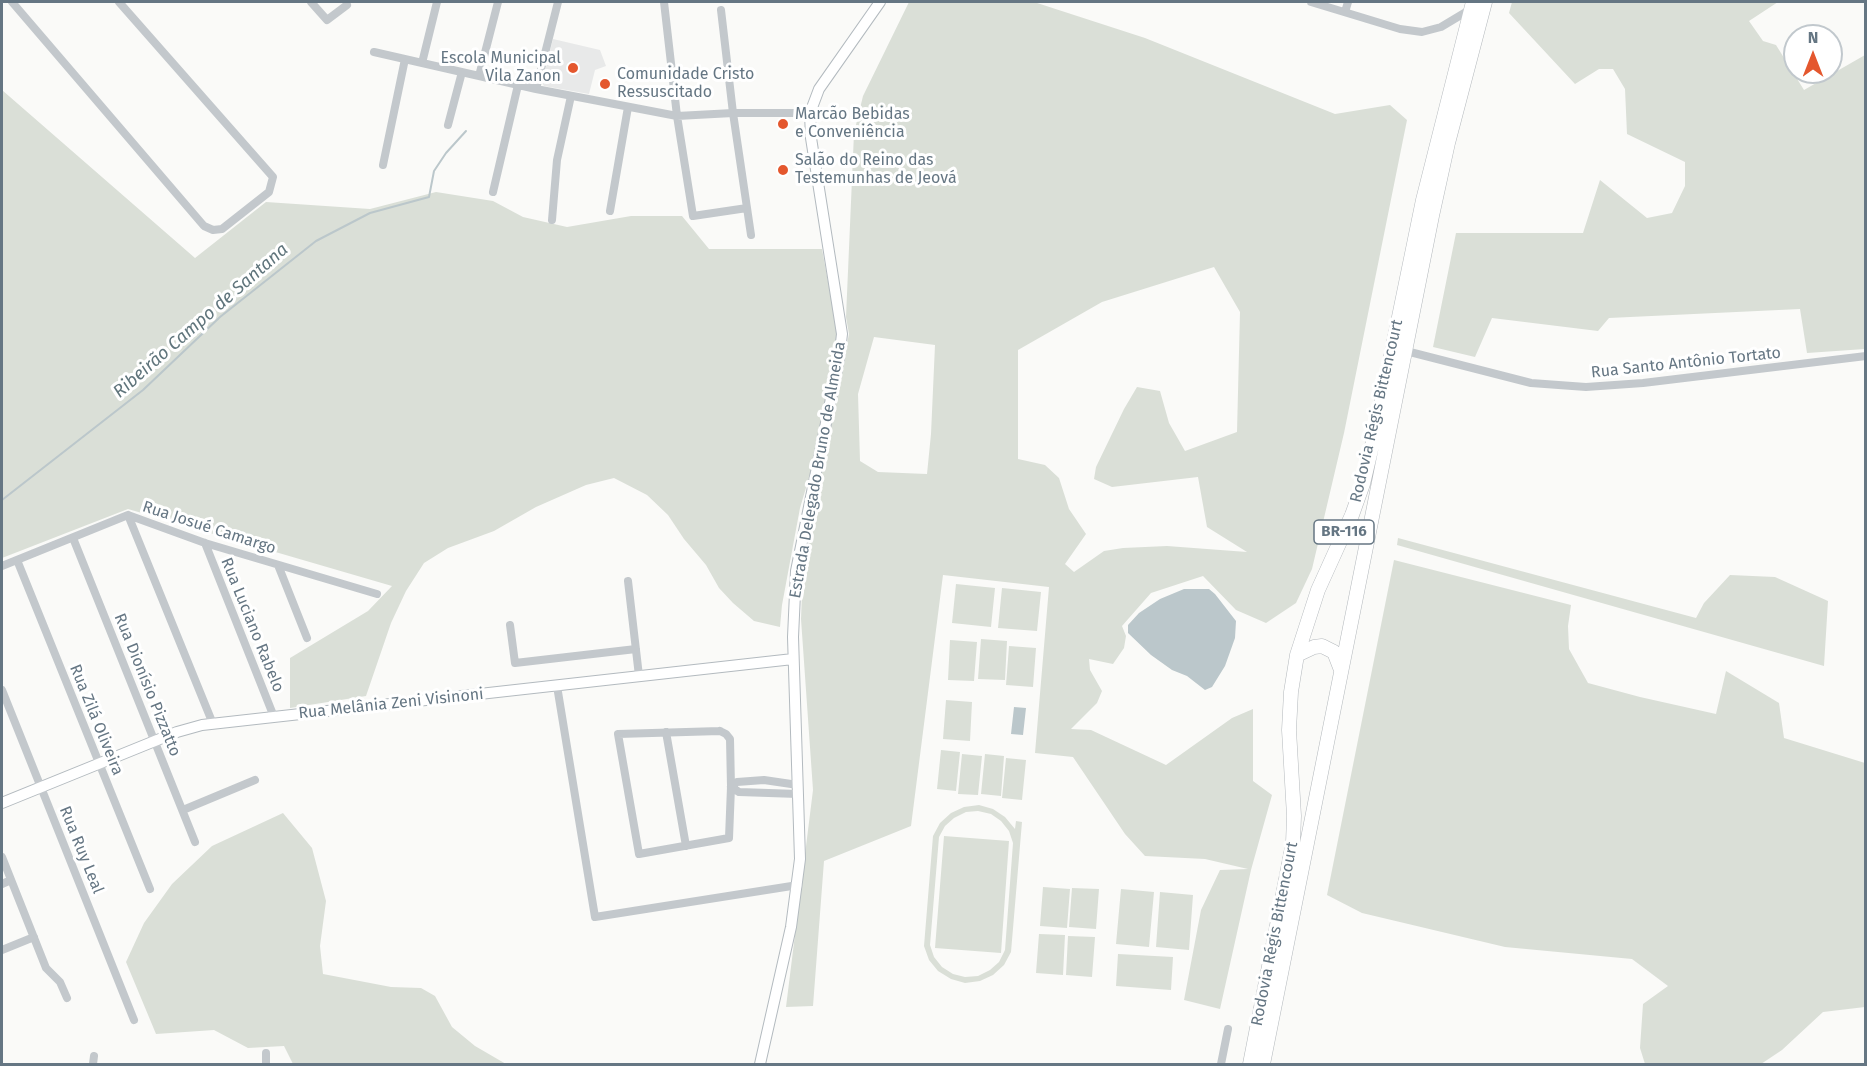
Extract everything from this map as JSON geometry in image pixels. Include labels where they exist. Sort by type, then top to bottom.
[{"type":"highway","name":"Rodovia Régis Bittencourt","points":[[1263,1065],[1442,168],[1485,2]]},
{"type":"highway","name":"Rodovia Régis Bittencourt","points":[[1250,1065],[1293,843],[1294,816],[1289,730],[1291,692],[1297,655],[1318,590],[1352,515],[1363,484],[1377,429],[1426,189],[1472,5]]},
{"type":"highway","points":[[1297,655],[1314,646],[1322,646],[1334,652],[1341,670]]},
{"type":"main road","name":"Estrada Delegado Bruno de Almeida","points":[[760,1065],[791,927],[800,859],[793,615],[796,571],[839,359],[842,334],[811,138],[810,113],[819,89],[880,2]]},
{"type":"main road","name":"Rua Melânia Zeni Visinoni","points":[[2,803],[184,729],[794,659]]},
{"type":"street","points":[[12,2],[204,226],[213,230],[222,229],[269,192],[273,177],[119,2]]},
{"type":"street","points":[[311,2],[327,20],[347,5]]},
{"type":"street","points":[[422,63],[434,2]]},
{"type":"street","points":[[479,76],[498,2]]},
{"type":"street","points":[[536,89],[558,2]]},
{"type":"street","points":[[664,2],[677,116],[693,216],[747,208]]},
{"type":"street","points":[[1311,2],[1400,29],[1422,32],[1441,27],[1472,5]]},
{"type":"street","points":[[1345,12],[1348,2]]},
{"type":"street","points":[[721,10],[751,236]]},
{"type":"street","points":[[374,52],[536,89],[677,116],[810,113]]},
{"type":"street","points":[[383,165],[405,59]]},
{"type":"street","points":[[448,125],[462,72]]},
{"type":"street","points":[[493,192],[518,85]]},
{"type":"street","points":[[552,220],[557,160],[571,96]]},
{"type":"street","points":[[610,211],[628,107]]},
{"type":"street","name":"Rua Santo Antônio Tortato","points":[[1406,351],[1531,383],[1586,387],[1643,383],[1866,356]]},
{"type":"street","points":[[128,515],[213,724]]},
{"type":"street","name":"Rua Josué Camargo","points":[[2,566],[128,515],[205,543],[377,594]]},
{"type":"street","name":"Rua Dionísio Pizzatto","points":[[73,538],[195,842]]},
{"type":"street","name":"Rua Luciano Rabelo","points":[[205,543],[274,717]]},
{"type":"street","name":"Rua Zilá Oliveira","points":[[17,560],[150,889]]},
{"type":"street","points":[[278,565],[308,638]]},
{"type":"street","points":[[628,581],[639,676]]},
{"type":"street","points":[[510,625],[515,663],[636,649]]},
{"type":"street","points":[[557,686],[595,917],[798,885]]},
{"type":"street","name":"Rua Ruy Leal","points":[[2,690],[134,1020]]},
{"type":"street","points":[[720,731],[730,739],[731,787],[729,838],[639,854],[618,734],[720,731]]},
{"type":"street","points":[[666,732],[686,846]]},
{"type":"street","points":[[183,810],[255,780]]},
{"type":"street","points":[[731,787],[737,782],[764,780],[798,790]]},
{"type":"street","points":[[731,787],[739,792],[798,790]]},
{"type":"street","points":[[2,857],[46,968],[60,982],[68,998]]},
{"type":"street","points":[[2,884],[11,880]]},
{"type":"street","points":[[2,950],[34,937]]},
{"type":"street","points":[[1221,1065],[1228,1029]]},
{"type":"street","points":[[266,1065],[267,1053]]},
{"type":"street","points":[[93,1065],[94,1056]]},
{"type":"shaded area","points":[[909,2],[1034,2],[1145,38],[1335,114],[1390,105],[1407,120],[1344,433],[1312,569],[1296,603],[1266,623],[1236,610],[1203,576],[1151,593],[1122,626],[1126,636],[1124,648],[1113,664],[1089,659],[1090,670],[1102,691],[1097,703],[1071,729],[1091,730],[1166,765],[1232,718],[1253,709],[1253,781],[1272,795],[1251,870],[1220,1009],[1184,1000],[1201,910],[1220,870],[1248,869],[1205,859],[1145,856],[1125,834],[1073,757],[1035,753],[1049,587],[943,575],[911,826],[824,861],[813,1006],[786,1007],[813,790],[801,619],[803,568],[819,477],[849,334],[846,317],[854,133],[863,96]],"holes":[[[1214,267],[1240,312],[1237,432],[1185,451],[1169,423],[1160,391],[1137,387],[1096,467],[1094,479],[1112,487],[1198,477],[1207,527],[1247,552],[1167,546],[1123,548],[1104,551],[1074,572],[1065,564],[1086,534],[1069,509],[1059,478],[1045,465],[1018,459],[1018,350],[1102,302]],[[874,337],[935,345],[927,474],[878,472],[860,461],[858,394]]]},
{"type":"shaded area","points":[[1512,2],[1778,2],[1749,21],[1763,41],[1776,45],[1783,56],[1783,84],[1800,84],[1804,90],[1814,84],[1843,84],[1843,68],[1865,55],[1865,349],[1807,353],[1800,309],[1609,318],[1598,331],[1492,318],[1475,357],[1433,347],[1456,233],[1583,233],[1600,180],[1647,218],[1672,213],[1685,186],[1685,162],[1627,134],[1625,89],[1613,69],[1599,69],[1575,84],[1509,13]]},
{"type":"shaded area","name":"Escola Municipal Vila Zanon","points":[[553,39],[600,50],[606,66],[595,70],[589,94],[544,86],[542,83]]},
{"type":"shaded area","points":[[2,90],[195,258],[266,202],[370,209],[436,192],[493,201],[523,217],[567,227],[631,216],[682,216],[709,249],[822,249],[838,336],[817,451],[800,508],[780,627],[754,621],[733,603],[719,588],[706,565],[668,515],[647,495],[614,478],[586,485],[536,507],[494,531],[448,548],[424,563],[406,591],[391,623],[366,696],[290,708],[290,658],[368,611],[392,586],[128,509],[2,558]]},
{"type":"shaded area","points":[[1398,538],[1696,618],[1704,603],[1730,575],[1775,577],[1828,601],[1824,666],[1397,545]]},
{"type":"shaded area","points":[[1394,560],[1571,605],[1568,626],[1569,649],[1588,683],[1716,714],[1726,671],[1779,703],[1784,738],[1865,763],[1865,1007],[1823,1012],[1782,1050],[1761,1064],[1645,1064],[1640,1048],[1643,1004],[1668,986],[1632,959],[1505,947],[1362,913],[1327,895]]},
{"type":"shaded area","points":[[956,584],[995,588],[991,627],[952,623]]},
{"type":"shaded area","points":[[1002,588],[1041,592],[1037,631],[998,628]]},
{"type":"shaded area","points":[[1184,589],[1209,589],[1236,621],[1235,638],[1225,666],[1212,687],[1205,690],[1187,676],[1172,670],[1151,655],[1128,633],[1128,625],[1139,613],[1160,599]]},
{"type":"shaded area","points":[[981,639],[1007,641],[1005,680],[978,679]]},
{"type":"shaded area","points":[[950,640],[977,642],[974,681],[948,680]]},
{"type":"shaded area","points":[[1009,646],[1036,648],[1033,687],[1006,685]]},
{"type":"shaded area","points":[[946,700],[972,702],[970,741],[943,739]]},
{"type":"shaded area","points":[[1014,707],[1026,708],[1023,735],[1011,734]]},
{"type":"shaded area","points":[[941,750],[960,752],[956,791],[937,789]]},
{"type":"shaded area","points":[[962,754],[982,756],[978,795],[958,794]]},
{"type":"shaded area","points":[[985,754],[1004,756],[1001,796],[981,794]]},
{"type":"shaded area","points":[[1006,758],[1026,760],[1022,800],[1002,798]]},
{"type":"shaded area","points":[[979,805],[993,809],[1005,817],[1015,829],[1016,821],[1022,822],[1011,952],[1004,965],[993,975],[980,981],[965,983],[951,979],[938,971],[929,960],[924,946],[933,836],[940,823],[951,813],[964,807]],"holes":[[[978,811],[991,814],[1009,831],[1013,843],[1005,950],[999,962],[990,970],[978,976],[965,977],[953,974],[942,967],[934,957],[930,945],[939,837],[945,826],[966,812]]]},
{"type":"shaded area","points":[[283,813],[312,848],[326,901],[320,946],[323,974],[391,987],[421,988],[435,996],[452,1027],[475,1046],[506,1064],[293,1064],[284,1046],[248,1048],[214,1030],[156,1034],[126,962],[144,923],[172,884],[212,846]]},
{"type":"shaded area","points":[[944,836],[1009,841],[1001,953],[935,948]]},
{"type":"shaded area","points":[[1043,887],[1070,889],[1067,928],[1040,926]]},
{"type":"shaded area","points":[[1072,888],[1099,889],[1096,929],[1069,927]]},
{"type":"shaded area","points":[[1121,889],[1154,892],[1149,947],[1116,944]]},
{"type":"shaded area","points":[[1160,892],[1193,895],[1189,950],[1156,947]]},
{"type":"shaded area","points":[[1039,934],[1065,935],[1063,975],[1036,973]]},
{"type":"shaded area","points":[[1068,936],[1095,937],[1092,977],[1066,975]]},
{"type":"shaded area","points":[[1118,954],[1173,957],[1171,990],[1116,986]]},
{"type":"waterway","name":"Ribeirão Campo de Santana","points":[[2,500],[143,390],[220,317],[316,241],[370,213],[429,197],[434,171],[446,153],[466,131]]},
{"type":"place","name":"Escola Municipal Vila Zanon","points":[[573,68]]},
{"type":"place","name":"Comunidade Cristo Ressuscitado","points":[[605,84]]},
{"type":"place","name":"Marcão Bebidas e Conveniência","points":[[783,124]]},
{"type":"place","name":"Salão do Reino das Testemunhas de Jeová","points":[[783,170]]}]
